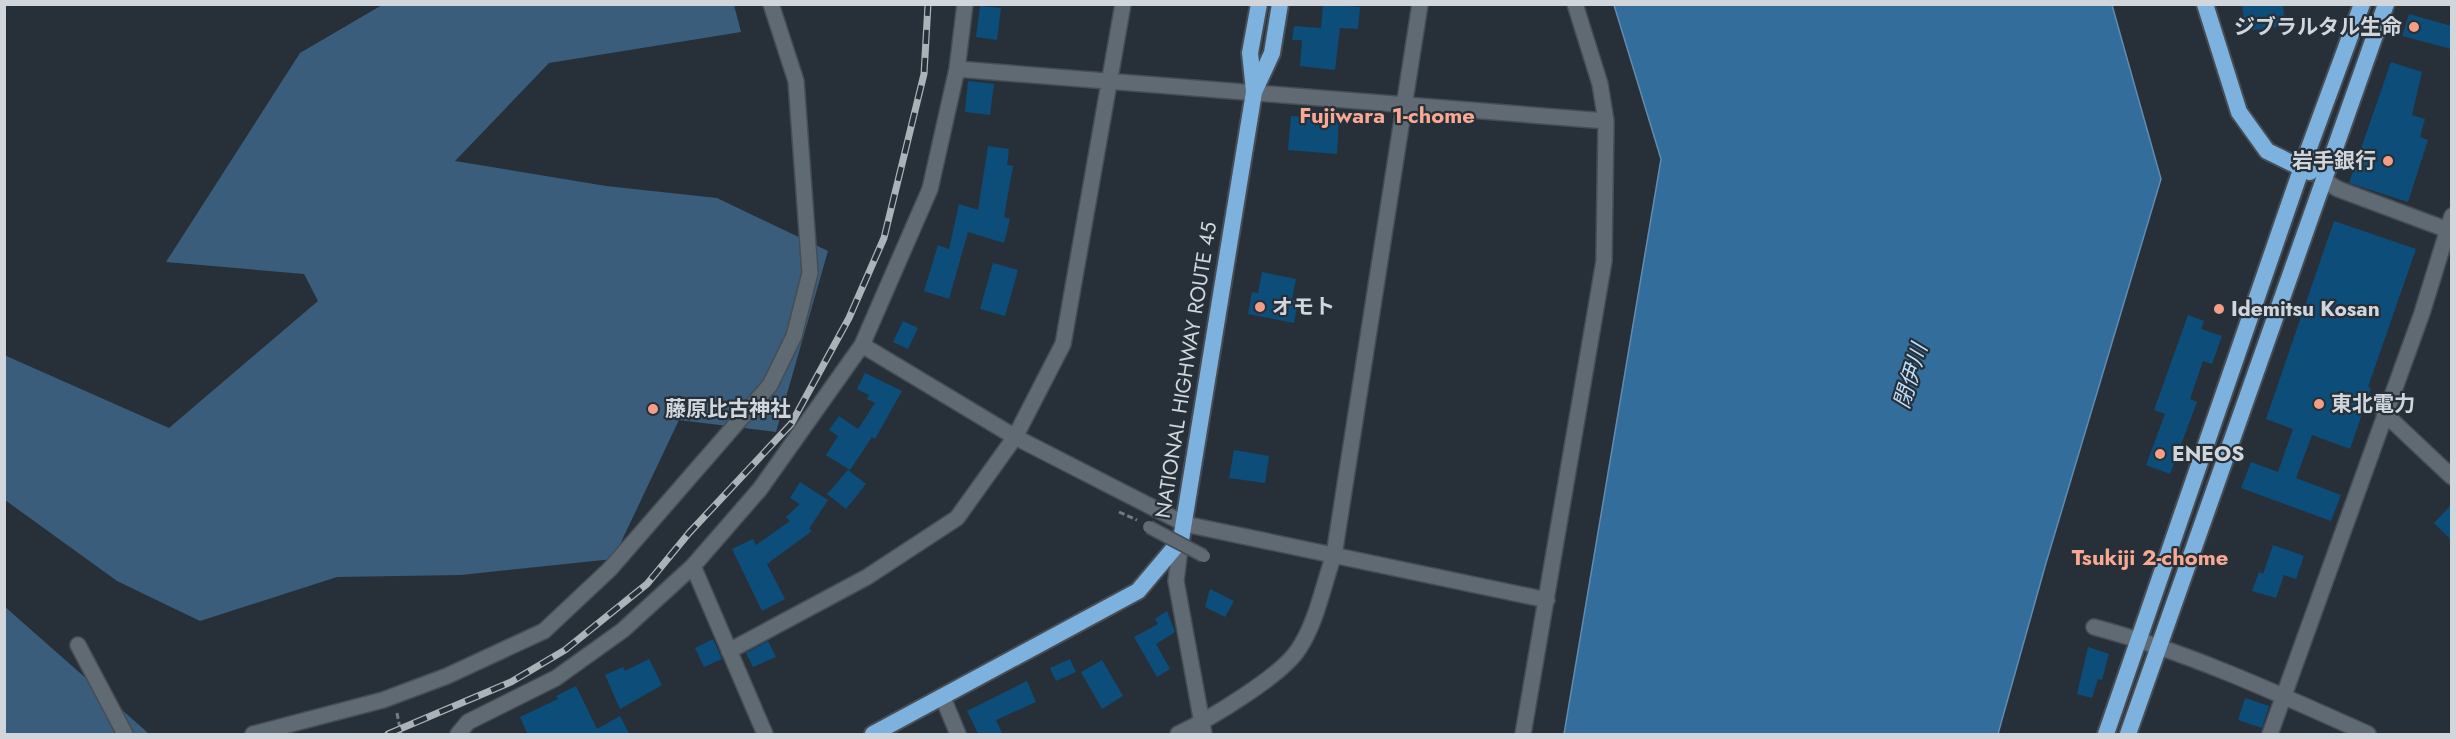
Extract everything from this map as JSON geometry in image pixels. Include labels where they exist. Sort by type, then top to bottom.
[{"type":"highway","name":"NATIONAL HIGHWAY ROUTE 45","points":[[873,735],[1138,591],[1183,532],[1254,92],[1250,53],[1259,4]]},
{"type":"highway","name":"NATIONAL HIGHWAY ROUTE 45","points":[[1254,92],[1272,53],[1280,4]]},
{"type":"highway","points":[[2205,4],[2239,112],[2267,152],[2323,180]]},
{"type":"highway","points":[[2106,735],[2302,168],[2362,4]]},
{"type":"highway","points":[[2128,735],[2386,4]]},
{"type":"street","points":[[254,735],[382,700],[447,676],[544,631],[610,569],[770,385],[794,336],[810,273],[796,81],[771,4]]},
{"type":"street","points":[[458,735],[468,722],[556,678],[623,630],[693,566],[760,489],[862,345],[930,189],[957,69],[965,4]]},
{"type":"street","points":[[729,651],[867,577],[957,518],[1015,437],[1063,344],[1123,4]]},
{"type":"street","points":[[1178,735],[1202,729],[1272,674],[1298,651],[1314,617],[1334,555],[1420,4]]},
{"type":"street","points":[[1523,735],[1604,261],[1606,121],[1600,84],[1575,4]]},
{"type":"street","points":[[957,69],[1606,121]]},
{"type":"street","points":[[2270,735],[2422,313],[2450,223],[2338,189],[2323,180]]},
{"type":"street","points":[[862,345],[1015,437],[1183,532],[1334,555],[1547,600]]},
{"type":"street","points":[[2385,413],[2451,477]]},
{"type":"street","points":[[1149,527],[1204,556]]},
{"type":"street","points":[[1183,532],[1176,581],[1202,729]]},
{"type":"street","points":[[693,566],[765,735]]},
{"type":"street","points":[[2094,627],[2160,649],[2284,696],[2368,735]]},
{"type":"street","points":[[78,645],[125,735]]},
{"type":"street","points":[[943,698],[958,735]]},
{"type":"shaded area","points":[[382,5],[734,5],[741,32],[549,63],[455,161],[606,186],[717,198],[828,251],[776,432],[679,420],[613,559],[461,575],[337,577],[200,621],[117,581],[5,500],[4,355],[169,428],[318,301],[304,274],[166,262],[300,53]]},
{"type":"shaded area","points":[[4,606],[147,732],[148,734],[5,734]]},
{"type":"water","name":"閉伊川","points":[[1614,5],[2112,5],[2161,179],[2046,563],[1998,734],[1564,734],[1661,159]]},
{"type":"building","points":[[1323,4],[1360,7],[1358,29],[1340,28],[1335,70],[1300,66],[1302,40],[1292,40],[1294,26],[1321,28]]},
{"type":"building","points":[[2242,4],[2283,4],[2285,26],[2245,31]]},
{"type":"building","points":[[980,6],[1001,8],[997,40],[976,37]]},
{"type":"building","points":[[2409,14],[2451,26],[2451,49],[2402,36]]},
{"type":"building","name":"岩手銀行","points":[[2391,62],[2422,72],[2412,115],[2425,119],[2420,137],[2428,140],[2408,202],[2349,183]]},
{"type":"building","points":[[968,81],[994,84],[990,115],[965,112]]},
{"type":"building","points":[[1291,116],[1339,120],[1337,154],[1288,150]]},
{"type":"building","points":[[988,146],[1009,149],[1007,165],[1013,166],[1004,217],[1010,219],[1004,243],[968,232],[949,299],[924,291],[938,245],[949,249],[959,204],[978,210]]},
{"type":"building","points":[[2334,221],[2416,249],[2368,387],[2371,388],[2350,449],[2312,435],[2296,478],[2341,495],[2331,521],[2241,488],[2251,462],[2278,472],[2293,429],[2266,419]]},
{"type":"building","points":[[993,263],[1018,270],[1005,316],[980,309]]},
{"type":"building","points":[[1262,272],[1296,279],[1292,299],[1298,301],[1294,323],[1248,314],[1252,292],[1258,293]]},
{"type":"building","points":[[2188,315],[2204,321],[2201,329],[2222,336],[2212,364],[2203,361],[2190,399],[2197,402],[2170,474],[2146,465],[2165,414],[2154,410]]},
{"type":"building","points":[[903,321],[918,328],[908,349],[893,342]]},
{"type":"building","points":[[865,373],[902,391],[875,439],[872,437],[850,470],[826,455],[838,436],[829,430],[839,416],[858,429],[875,403],[867,399],[869,395],[857,389]]},
{"type":"building","points":[[1234,450],[1269,456],[1265,483],[1229,478]]},
{"type":"building","points":[[848,470],[866,484],[846,509],[827,494]]},
{"type":"building","points":[[800,482],[828,500],[809,529],[812,531],[767,564],[785,599],[762,611],[732,549],[753,539],[756,545],[790,521],[786,517],[800,504],[790,498]]},
{"type":"building","points":[[2451,505],[2451,540],[2434,523]]},
{"type":"building","points":[[2273,545],[2304,556],[2296,579],[2284,575],[2276,598],[2252,591],[2259,572],[2263,574]]},
{"type":"building","points":[[1210,589],[1234,601],[1225,617],[1205,607]]},
{"type":"building","points":[[1167,611],[1175,632],[1156,644],[1170,669],[1157,677],[1134,637],[1158,624],[1155,619]]},
{"type":"building","points":[[713,639],[722,659],[704,667],[695,648]]},
{"type":"building","points":[[768,641],[776,657],[753,667],[746,653]]},
{"type":"building","points":[[2088,647],[2109,654],[2102,680],[2098,679],[2092,698],[2077,694]]},
{"type":"building","points":[[649,659],[662,685],[620,709],[605,675],[623,667],[625,671]]},
{"type":"building","points":[[1070,659],[1076,672],[1056,681],[1050,668]]},
{"type":"building","points":[[1102,660],[1123,696],[1102,709],[1081,672]]},
{"type":"building","points":[[1027,681],[1036,702],[996,720],[1003,735],[979,735],[967,711]]},
{"type":"building","points":[[576,686],[597,729],[620,716],[630,735],[528,735],[520,717],[558,699],[556,696]]},
{"type":"building","points":[[2245,698],[2269,706],[2262,728],[2238,720]]},
{"type":"railway","points":[[388,734],[511,682],[565,650],[647,584],[689,533],[791,424],[849,318],[884,238],[924,74],[928,4]]},
{"type":"place","name":"ジブラルタル生命","points":[[2414,27]]},
{"type":"place","name":"岩手銀行","points":[[2388,161]]},
{"type":"place","name":"オモト","points":[[1260,307]]},
{"type":"place","name":"Idemitsu Kosan","points":[[2219,309]]},
{"type":"place","name":"東北電力","points":[[2319,404]]},
{"type":"place","name":"藤原比古神社","points":[[653,409]]},
{"type":"place","name":"ENEOS","points":[[2160,454]]},
{"type":"district","name":"Fujiwara 1-chome","points":[[1387,115]]},
{"type":"district","name":"Tsukiji 2-chome","points":[[2150,557]]}]
